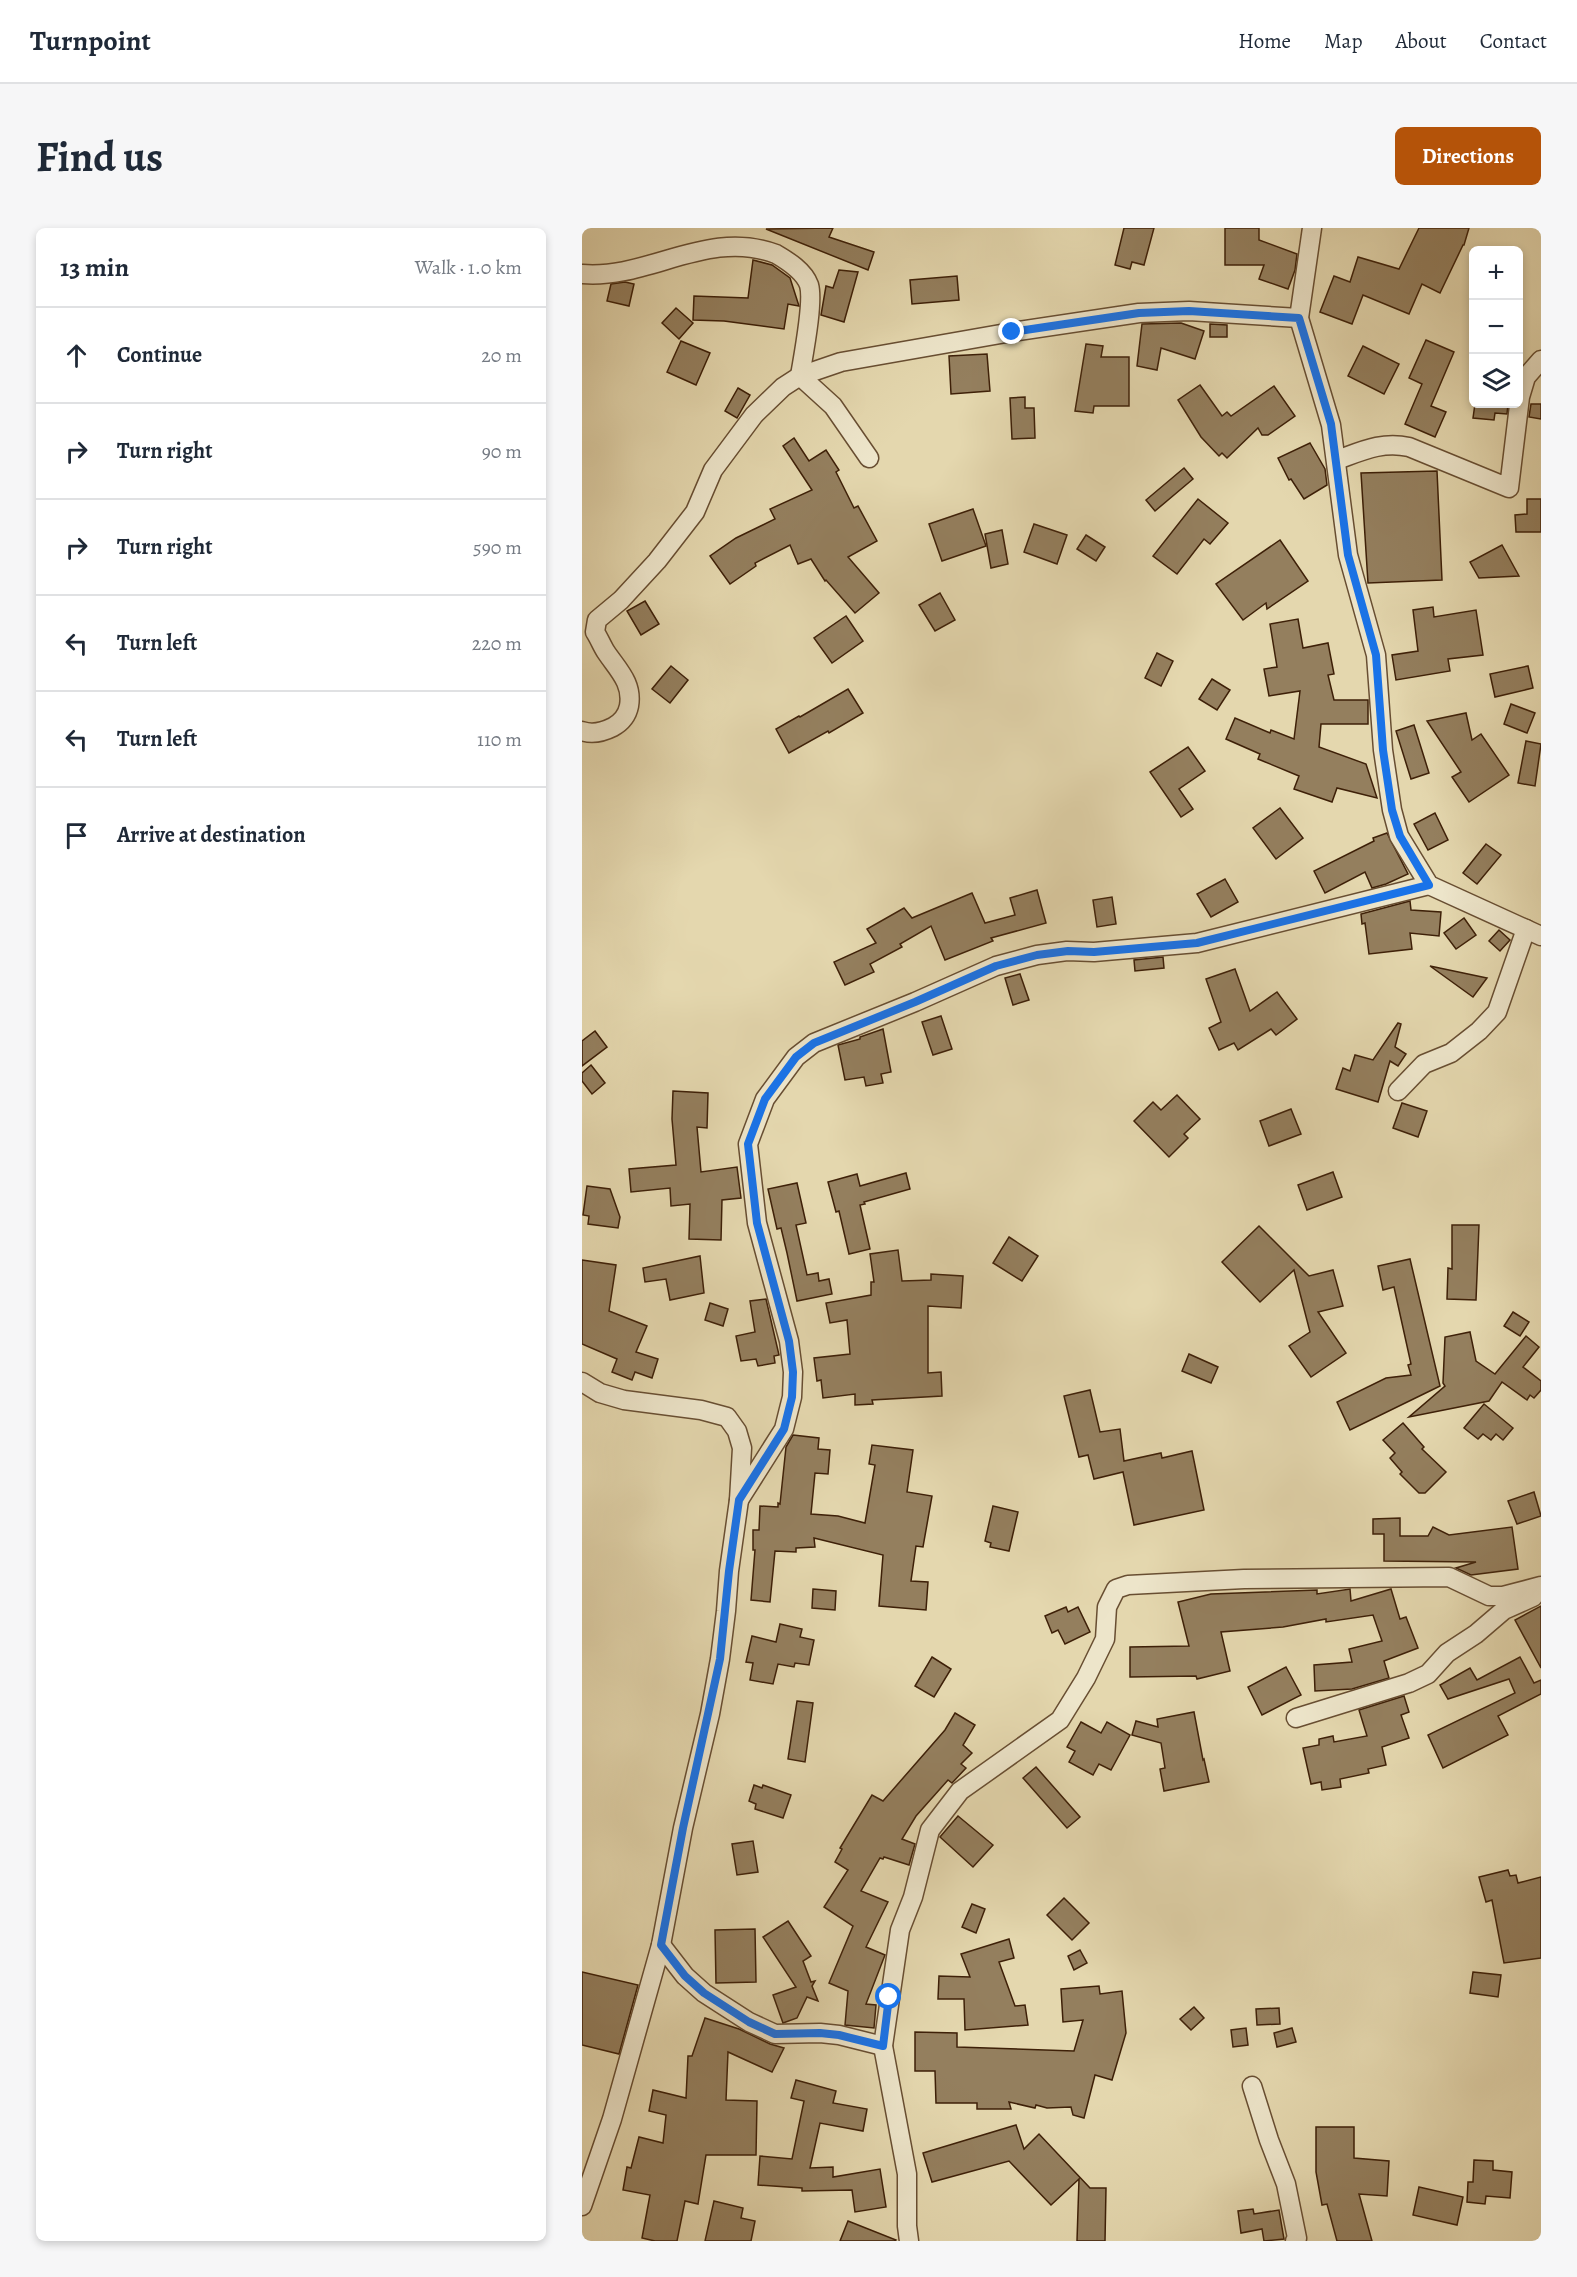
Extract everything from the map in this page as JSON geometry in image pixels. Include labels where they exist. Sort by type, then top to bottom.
[{"type":"street","points":[[1312,228],[1299,318],[1331,424],[1348,555],[1376,655],[1383,750],[1392,810],[1400,836],[1429,885],[1533,933],[1497,1012],[1479,1031],[1451,1053],[1424,1064],[1398,1091]]},
{"type":"street","points":[[582,274],[592,275],[624,270],[709,242],[737,241],[768,250],[794,265],[809,285],[809,313],[800,376]]},
{"type":"street","points":[[582,731],[588,734],[604,732],[621,723],[627,712],[631,694],[622,673],[606,652],[595,632],[597,620],[621,600],[657,561],[695,512],[713,470],[754,415],[783,387],[800,376],[841,362],[1012,332],[1139,313],[1189,311],[1299,318]]},
{"type":"street","points":[[1337,460],[1373,446],[1394,444],[1409,447],[1509,488],[1520,397],[1526,377],[1541,360]]},
{"type":"street","points":[[800,376],[833,406],[869,458]]},
{"type":"street","points":[[739,1500],[784,1429],[792,1397],[793,1372],[789,1341],[757,1223],[748,1144],[765,1099],[796,1057],[814,1043],[996,966],[1037,955],[1068,951],[1094,952],[1197,943],[1429,885]]},
{"type":"street","points":[[582,1382],[600,1393],[624,1400],[701,1410],[727,1417],[737,1431],[742,1448],[739,1500],[720,1659],[683,1828],[661,1945],[612,2119],[582,2206]]},
{"type":"street","points":[[909,2241],[907,2174],[883,2046],[900,1930],[914,1897],[930,1830],[960,1791],[1060,1720],[1086,1678],[1105,1639],[1107,1607],[1116,1589],[1128,1585],[1245,1579],[1449,1577],[1489,1596],[1497,1596],[1541,1586]]},
{"type":"street","points":[[1296,1718],[1409,1683],[1428,1674],[1447,1653],[1476,1634],[1504,1610],[1541,1593]]},
{"type":"street","points":[[661,1945],[685,1976],[704,1993],[749,2022],[775,2034],[839,2035],[883,2046]]},
{"type":"street","points":[[1252,2086],[1286,2184],[1297,2238],[1295,2241]]},
{"type":"building","points":[[833,228],[829,237],[874,252],[868,270],[766,229]]},
{"type":"building","points":[[1124,228],[1154,228],[1144,265],[1132,262],[1130,269],[1115,265]]},
{"type":"building","points":[[1225,228],[1259,228],[1259,240],[1297,254],[1295,270],[1288,289],[1259,279],[1264,265],[1225,265]]},
{"type":"building","points":[[1419,228],[1469,228],[1464,245],[1440,293],[1422,284],[1409,314],[1363,295],[1352,324],[1320,312],[1334,276],[1350,282],[1358,257],[1399,269]]},
{"type":"building","points":[[753,260],[772,265],[790,278],[799,306],[788,304],[784,329],[724,321],[693,320],[694,296],[748,298]]},
{"type":"building","points":[[839,270],[858,272],[844,322],[821,315],[826,286],[833,288]]},
{"type":"building","points":[[957,276],[959,300],[912,304],[910,280]]},
{"type":"building","points":[[625,282],[634,284],[629,306],[607,301],[611,284]]},
{"type":"building","points":[[676,308],[693,323],[679,339],[662,323]]},
{"type":"building","points":[[1181,323],[1204,331],[1195,359],[1161,348],[1157,370],[1137,366],[1142,324]]},
{"type":"building","points":[[1210,324],[1227,325],[1227,337],[1210,337]]},
{"type":"building","points":[[1426,340],[1454,352],[1431,406],[1446,412],[1435,437],[1405,424],[1422,384],[1409,378]]},
{"type":"building","points":[[681,341],[710,353],[696,385],[667,372]]},
{"type":"building","points":[[1086,344],[1103,346],[1101,357],[1129,357],[1129,406],[1094,406],[1093,413],[1075,411]]},
{"type":"building","points":[[1363,346],[1399,364],[1384,394],[1348,376]]},
{"type":"building","points":[[987,354],[990,391],[951,394],[949,356]]},
{"type":"building","points":[[1200,385],[1222,416],[1227,412],[1231,416],[1274,386],[1295,416],[1268,435],[1262,435],[1258,428],[1227,458],[1222,453],[1219,456],[1201,437],[1178,400]]},
{"type":"building","points":[[738,388],[750,395],[737,418],[725,411]]},
{"type":"building","points":[[1025,397],[1025,408],[1034,408],[1035,438],[1012,439],[1010,398]]},
{"type":"building","points":[[1531,404],[1541,404],[1541,419],[1529,417]]},
{"type":"building","points":[[1474,408],[1508,408],[1507,414],[1495,413],[1494,420],[1473,418]]},
{"type":"building","points":[[794,438],[809,461],[826,450],[839,470],[836,472],[854,508],[858,506],[877,541],[848,557],[879,593],[855,613],[825,581],[811,559],[798,564],[790,545],[755,563],[756,566],[730,584],[710,556],[736,538],[775,519],[770,509],[812,490],[783,446]]},
{"type":"building","points":[[1310,443],[1325,469],[1327,485],[1304,499],[1291,479],[1289,480],[1278,458]]},
{"type":"building","points":[[1184,468],[1193,479],[1155,511],[1146,500]]},
{"type":"building","points":[[1437,471],[1442,580],[1368,583],[1361,473]]},
{"type":"building","points":[[1198,499],[1228,523],[1210,544],[1204,539],[1177,574],[1153,556]]},
{"type":"building","points":[[1527,499],[1541,499],[1541,532],[1516,532],[1515,515],[1527,514]]},
{"type":"building","points":[[973,509],[986,546],[942,561],[929,524]]},
{"type":"building","points":[[1034,524],[1067,535],[1057,564],[1024,552]]},
{"type":"building","points":[[1002,530],[1008,564],[991,568],[985,534]]},
{"type":"building","points":[[1086,535],[1105,547],[1096,561],[1077,549]]},
{"type":"building","points":[[1280,540],[1308,581],[1267,609],[1266,603],[1243,620],[1216,584]]},
{"type":"building","points":[[1502,545],[1519,576],[1479,578],[1470,562]]},
{"type":"building","points":[[940,593],[955,620],[935,631],[919,605]]},
{"type":"building","points":[[645,601],[659,624],[641,635],[627,611]]},
{"type":"building","points":[[1433,607],[1434,617],[1476,610],[1483,655],[1448,659],[1450,671],[1396,680],[1392,655],[1418,651],[1413,610]]},
{"type":"building","points":[[846,616],[863,641],[832,663],[814,638]]},
{"type":"building","points":[[1298,619],[1303,648],[1328,643],[1334,674],[1328,675],[1334,700],[1368,700],[1368,724],[1321,724],[1319,747],[1366,764],[1377,798],[1337,788],[1332,802],[1294,789],[1299,776],[1258,759],[1260,754],[1226,739],[1235,718],[1270,733],[1271,730],[1294,739],[1300,691],[1269,696],[1264,669],[1277,667],[1270,624]]},
{"type":"building","points":[[1157,653],[1173,661],[1161,686],[1145,678]]},
{"type":"building","points":[[671,666],[688,680],[670,703],[652,689]]},
{"type":"building","points":[[1528,666],[1533,688],[1495,697],[1490,674]]},
{"type":"building","points":[[1212,679],[1230,690],[1217,710],[1199,699]]},
{"type":"building","points":[[848,689],[863,713],[789,753],[776,729]]},
{"type":"building","points":[[1511,704],[1535,713],[1527,733],[1504,724]]},
{"type":"building","points":[[1466,713],[1472,740],[1481,734],[1509,775],[1469,802],[1452,777],[1461,772],[1427,721]]},
{"type":"building","points":[[1414,725],[1429,773],[1411,779],[1396,731]]},
{"type":"building","points":[[1526,741],[1541,744],[1535,786],[1518,783]]},
{"type":"building","points":[[1188,747],[1205,771],[1179,789],[1193,809],[1181,817],[1150,772]]},
{"type":"building","points":[[1280,808],[1303,838],[1276,859],[1253,828]]},
{"type":"building","points":[[1435,813],[1448,840],[1428,850],[1414,824]]},
{"type":"building","points":[[1387,833],[1408,874],[1372,888],[1365,872],[1325,893],[1314,871],[1374,841],[1373,838]]},
{"type":"building","points":[[1486,844],[1501,855],[1477,884],[1463,873]]},
{"type":"building","points":[[1225,879],[1238,902],[1211,917],[1197,894]]},
{"type":"building","points":[[1037,890],[1046,923],[991,938],[993,941],[945,960],[931,926],[900,944],[902,947],[870,964],[874,972],[845,985],[834,962],[876,943],[867,929],[904,908],[912,918],[972,893],[985,923],[1015,915],[1010,898]]},
{"type":"building","points":[[1112,897],[1116,924],[1097,927],[1093,900]]},
{"type":"building","points":[[1410,901],[1411,910],[1441,912],[1439,936],[1410,933],[1412,949],[1369,954],[1365,923],[1362,924],[1361,914]]},
{"type":"building","points":[[1464,918],[1476,935],[1456,949],[1444,933]]},
{"type":"building","points":[[1499,930],[1510,940],[1500,951],[1489,941]]},
{"type":"building","points":[[1163,957],[1164,968],[1135,971],[1134,960]]},
{"type":"building","points":[[1430,966],[1487,978],[1473,997]]},
{"type":"building","points":[[1235,969],[1250,1011],[1277,992],[1297,1019],[1276,1035],[1271,1029],[1238,1050],[1234,1043],[1219,1050],[1209,1028],[1221,1022],[1206,979]]},
{"type":"building","points":[[1020,974],[1029,1000],[1013,1005],[1005,978]]},
{"type":"building","points":[[941,1016],[952,1049],[933,1055],[922,1022]]},
{"type":"building","points":[[1398,1023],[1401,1024],[1395,1047],[1406,1054],[1398,1066],[1390,1061],[1378,1102],[1336,1089],[1343,1068],[1350,1071],[1355,1055],[1373,1060]]},
{"type":"building","points":[[883,1029],[891,1072],[881,1074],[883,1083],[866,1086],[864,1077],[845,1080],[838,1045]]},
{"type":"building","points":[[595,1031],[607,1047],[582,1066],[582,1041]]},
{"type":"building","points":[[591,1065],[605,1083],[592,1094],[582,1081],[582,1073]]},
{"type":"building","points":[[673,1091],[708,1093],[707,1128],[697,1127],[701,1172],[737,1167],[741,1198],[722,1200],[721,1240],[689,1239],[690,1204],[671,1206],[670,1188],[631,1192],[629,1169],[676,1165],[672,1119]]},
{"type":"building","points":[[1177,1095],[1200,1119],[1184,1134],[1188,1138],[1169,1157],[1134,1121],[1153,1102],[1161,1110]]},
{"type":"building","points":[[1402,1103],[1427,1111],[1418,1137],[1393,1128]]},
{"type":"building","points":[[1291,1109],[1301,1134],[1269,1146],[1260,1121]]},
{"type":"building","points":[[1333,1172],[1342,1197],[1307,1210],[1298,1185]]},
{"type":"building","points":[[906,1173],[910,1189],[860,1205],[870,1249],[849,1254],[839,1211],[836,1212],[828,1182],[857,1174],[860,1186]]},
{"type":"building","points":[[797,1183],[806,1223],[796,1225],[807,1275],[818,1273],[819,1281],[829,1279],[832,1294],[797,1301],[781,1228],[777,1229],[768,1189]]},
{"type":"building","points":[[587,1186],[610,1189],[620,1217],[618,1228],[588,1224],[589,1216],[583,1215]]},
{"type":"building","points":[[1452,1225],[1479,1225],[1476,1300],[1447,1299],[1448,1268],[1452,1269]]},
{"type":"building","points":[[1259,1226],[1309,1276],[1333,1270],[1343,1306],[1318,1312],[1346,1353],[1311,1377],[1289,1346],[1310,1332],[1294,1270],[1260,1302],[1222,1262]]},
{"type":"building","points":[[1009,1237],[1038,1256],[1022,1281],[993,1263]]},
{"type":"building","points":[[898,1250],[902,1281],[931,1280],[931,1274],[963,1276],[961,1308],[928,1306],[928,1373],[941,1372],[942,1396],[872,1400],[873,1404],[855,1405],[855,1394],[823,1398],[821,1380],[817,1381],[814,1358],[850,1354],[847,1320],[830,1323],[826,1303],[871,1295],[871,1282],[874,1282],[870,1254]]},
{"type":"building","points":[[700,1256],[704,1293],[670,1300],[666,1279],[645,1282],[643,1268]]},
{"type":"building","points":[[1410,1259],[1440,1386],[1350,1430],[1337,1402],[1386,1378],[1411,1375],[1408,1365],[1411,1364],[1394,1287],[1383,1290],[1378,1266]]},
{"type":"building","points":[[582,1260],[616,1265],[609,1311],[647,1326],[636,1352],[658,1359],[652,1378],[635,1372],[632,1380],[612,1372],[617,1359],[582,1344]]},
{"type":"building","points":[[766,1299],[779,1355],[774,1356],[775,1363],[758,1366],[756,1359],[741,1361],[736,1336],[755,1332],[750,1301]]},
{"type":"building","points":[[710,1303],[728,1309],[723,1326],[705,1320]]},
{"type":"building","points":[[1513,1312],[1529,1322],[1520,1336],[1504,1326]]},
{"type":"building","points":[[1470,1332],[1476,1361],[1495,1374],[1526,1336],[1539,1347],[1523,1367],[1541,1381],[1541,1390],[1534,1398],[1530,1395],[1527,1400],[1502,1382],[1489,1401],[1409,1417],[1445,1386],[1443,1383],[1445,1337]]},
{"type":"building","points":[[1189,1354],[1218,1367],[1211,1383],[1182,1371]]},
{"type":"building","points":[[1090,1390],[1100,1432],[1120,1429],[1124,1461],[1161,1453],[1162,1458],[1192,1451],[1204,1510],[1134,1525],[1123,1472],[1094,1479],[1088,1455],[1079,1457],[1064,1396]]},
{"type":"building","points":[[1484,1404],[1513,1428],[1503,1440],[1496,1434],[1491,1440],[1483,1434],[1478,1439],[1464,1428]]},
{"type":"building","points":[[1403,1423],[1424,1447],[1422,1449],[1446,1472],[1425,1493],[1419,1493],[1400,1474],[1402,1472],[1390,1458],[1395,1453],[1383,1440]]},
{"type":"building","points":[[793,1435],[819,1438],[818,1449],[830,1450],[828,1474],[815,1473],[811,1514],[838,1516],[865,1523],[875,1465],[869,1464],[872,1445],[913,1450],[907,1492],[932,1496],[923,1547],[916,1546],[911,1581],[928,1582],[926,1610],[879,1606],[883,1555],[814,1538],[815,1547],[796,1548],[796,1552],[775,1551],[770,1602],[751,1600],[755,1550],[753,1550],[753,1530],[759,1530],[760,1506],[778,1507],[778,1503],[780,1504],[786,1447]]},
{"type":"building","points":[[1534,1492],[1541,1516],[1517,1524],[1508,1501]]},
{"type":"building","points":[[993,1506],[1018,1512],[1009,1551],[990,1547],[991,1543],[985,1541]]},
{"type":"building","points":[[1400,1518],[1400,1536],[1428,1536],[1433,1527],[1449,1535],[1512,1527],[1518,1569],[1471,1575],[1456,1568],[1476,1562],[1384,1561],[1384,1534],[1373,1534],[1373,1519]]},
{"type":"building","points":[[813,1589],[836,1591],[835,1610],[812,1608]]},
{"type":"building","points":[[1350,1589],[1351,1601],[1391,1589],[1400,1619],[1406,1617],[1418,1648],[1384,1661],[1389,1678],[1352,1689],[1315,1691],[1314,1665],[1352,1662],[1349,1649],[1382,1641],[1373,1615],[1326,1622],[1326,1619],[1283,1627],[1221,1632],[1230,1671],[1197,1679],[1196,1676],[1130,1677],[1130,1647],[1189,1646],[1178,1602],[1211,1594],[1317,1590],[1317,1594]]},
{"type":"building","points":[[1541,1606],[1541,1668],[1515,1620]]},
{"type":"building","points":[[1066,1607],[1068,1612],[1078,1607],[1090,1632],[1065,1644],[1058,1630],[1052,1633],[1045,1616]]},
{"type":"building","points":[[780,1624],[802,1629],[800,1637],[814,1640],[809,1665],[795,1663],[794,1667],[778,1664],[773,1684],[750,1680],[753,1663],[746,1662],[752,1636],[776,1642]]},
{"type":"building","points":[[932,1657],[951,1669],[934,1697],[915,1686]]},
{"type":"building","points":[[1520,1657],[1534,1683],[1541,1680],[1541,1694],[1498,1716],[1508,1735],[1443,1768],[1428,1735],[1515,1693],[1509,1679],[1448,1699],[1440,1685],[1470,1668],[1477,1680]]},
{"type":"building","points":[[1286,1667],[1301,1695],[1262,1715],[1248,1687]]},
{"type":"building","points":[[1404,1696],[1409,1712],[1401,1715],[1409,1738],[1382,1747],[1386,1765],[1368,1769],[1369,1773],[1340,1779],[1341,1787],[1322,1790],[1321,1782],[1311,1784],[1303,1748],[1319,1745],[1319,1739],[1333,1736],[1334,1742],[1367,1736],[1359,1710]]},
{"type":"building","points":[[797,1701],[813,1703],[805,1762],[788,1759]]},
{"type":"building","points":[[1194,1712],[1209,1782],[1164,1791],[1160,1769],[1165,1768],[1161,1743],[1132,1735],[1136,1721],[1158,1727],[1157,1719]]},
{"type":"building","points":[[955,1713],[975,1725],[963,1745],[972,1753],[961,1764],[966,1768],[952,1783],[948,1780],[916,1816],[902,1839],[915,1844],[909,1865],[884,1857],[880,1858],[861,1891],[888,1902],[866,1947],[885,1955],[866,2004],[876,2005],[874,2028],[845,2025],[848,1991],[829,1983],[853,1926],[824,1907],[848,1870],[835,1862],[842,1849],[840,1848],[872,1795],[883,1801],[945,1730]]},
{"type":"building","points":[[1081,1722],[1101,1733],[1107,1722],[1130,1735],[1111,1770],[1099,1764],[1093,1775],[1069,1762],[1075,1751],[1067,1747]]},
{"type":"building","points":[[1036,1767],[1080,1817],[1067,1828],[1023,1778]]},
{"type":"building","points":[[754,1785],[762,1788],[763,1785],[791,1795],[783,1818],[755,1809],[756,1804],[749,1801]]},
{"type":"building","points":[[958,1816],[993,1845],[973,1867],[940,1837]]},
{"type":"building","points":[[753,1841],[758,1872],[737,1875],[732,1844]]},
{"type":"building","points":[[1508,1870],[1510,1876],[1516,1875],[1518,1883],[1541,1877],[1541,1958],[1504,1963],[1492,1900],[1486,1902],[1479,1877]]},
{"type":"building","points":[[1064,1898],[1089,1923],[1072,1940],[1047,1915]]},
{"type":"building","points":[[972,1904],[985,1909],[976,1933],[962,1927]]},
{"type":"building","points":[[788,1921],[811,1956],[803,1961],[811,1982],[815,1981],[812,1986],[818,2001],[807,1997],[797,2018],[783,2023],[773,1995],[796,1987],[763,1937]]},
{"type":"building","points":[[755,1929],[756,1982],[716,1983],[715,1930]]},
{"type":"building","points":[[1009,1939],[1014,1958],[999,1962],[1015,2006],[1025,2005],[1028,2025],[965,2030],[964,1999],[938,1999],[939,1976],[970,1977],[961,1954]]},
{"type":"building","points":[[1080,1950],[1087,1963],[1074,1970],[1068,1956]]},
{"type":"building","points":[[582,1972],[638,1985],[619,2054],[582,2045]]},
{"type":"building","points":[[1473,1972],[1501,1975],[1498,1997],[1470,1993]]},
{"type":"building","points":[[1099,1986],[1100,1994],[1122,1991],[1126,2033],[1112,2080],[1095,2075],[1084,2118],[1073,2115],[1071,2107],[1047,2108],[1036,2105],[1035,2108],[1009,2102],[1011,2109],[977,2109],[977,2103],[936,2103],[935,2071],[915,2071],[915,2032],[957,2033],[957,2047],[1074,2051],[1083,2020],[1063,2022],[1061,1989]]},
{"type":"building","points":[[1194,2007],[1204,2018],[1191,2030],[1180,2019]]},
{"type":"building","points":[[1279,2008],[1280,2024],[1257,2025],[1256,2009]]},
{"type":"building","points":[[705,2018],[784,2048],[772,2072],[728,2052],[726,2100],[757,2101],[756,2155],[706,2155],[698,2204],[685,2201],[677,2241],[655,2241],[642,2238],[650,2195],[623,2190],[627,2167],[631,2168],[639,2137],[663,2143],[666,2115],[649,2111],[653,2090],[686,2098],[688,2056],[692,2056]]},
{"type":"building","points":[[1246,2028],[1248,2045],[1233,2047],[1231,2030]]},
{"type":"building","points":[[1292,2028],[1296,2042],[1277,2047],[1274,2033]]},
{"type":"building","points":[[796,2080],[836,2091],[833,2103],[867,2109],[863,2131],[820,2123],[810,2168],[833,2167],[833,2177],[880,2169],[886,2207],[855,2212],[852,2190],[802,2191],[802,2188],[758,2185],[760,2156],[792,2159],[804,2101],[791,2098]]},
{"type":"building","points":[[1016,2125],[1024,2149],[1039,2134],[1090,2188],[1106,2188],[1105,2241],[1077,2241],[1079,2179],[1051,2205],[1009,2161],[932,2182],[923,2153]]},
{"type":"building","points":[[1316,2127],[1354,2127],[1354,2158],[1389,2161],[1387,2196],[1359,2194],[1372,2241],[1337,2241],[1327,2204],[1322,2205],[1316,2172]]},
{"type":"building","points":[[1474,2160],[1493,2161],[1493,2170],[1512,2172],[1510,2198],[1486,2196],[1485,2204],[1467,2202],[1468,2182],[1473,2182]]},
{"type":"building","points":[[1419,2187],[1463,2197],[1457,2225],[1413,2215]]},
{"type":"building","points":[[714,2201],[743,2208],[741,2218],[755,2221],[751,2241],[705,2241]]},
{"type":"building","points":[[1253,2209],[1254,2214],[1279,2210],[1284,2239],[1264,2241],[1262,2229],[1241,2233],[1238,2211]]},
{"type":"building","points":[[848,2221],[896,2240],[840,2241]]},
{"type":"route","points":[[889,1997],[883,2046],[839,2035],[775,2034],[749,2022],[704,1993],[685,1976],[661,1945],[683,1828],[710,1714],[720,1659],[739,1500],[784,1429],[792,1397],[793,1372],[789,1341],[757,1223],[748,1144],[765,1099],[796,1057],[814,1043],[996,966],[1037,955],[1068,951],[1111,951],[1197,943],[1429,885],[1400,836],[1392,810],[1383,750],[1376,655],[1348,555],[1331,424],[1299,318],[1189,311],[1139,313],[1012,332]]}]
